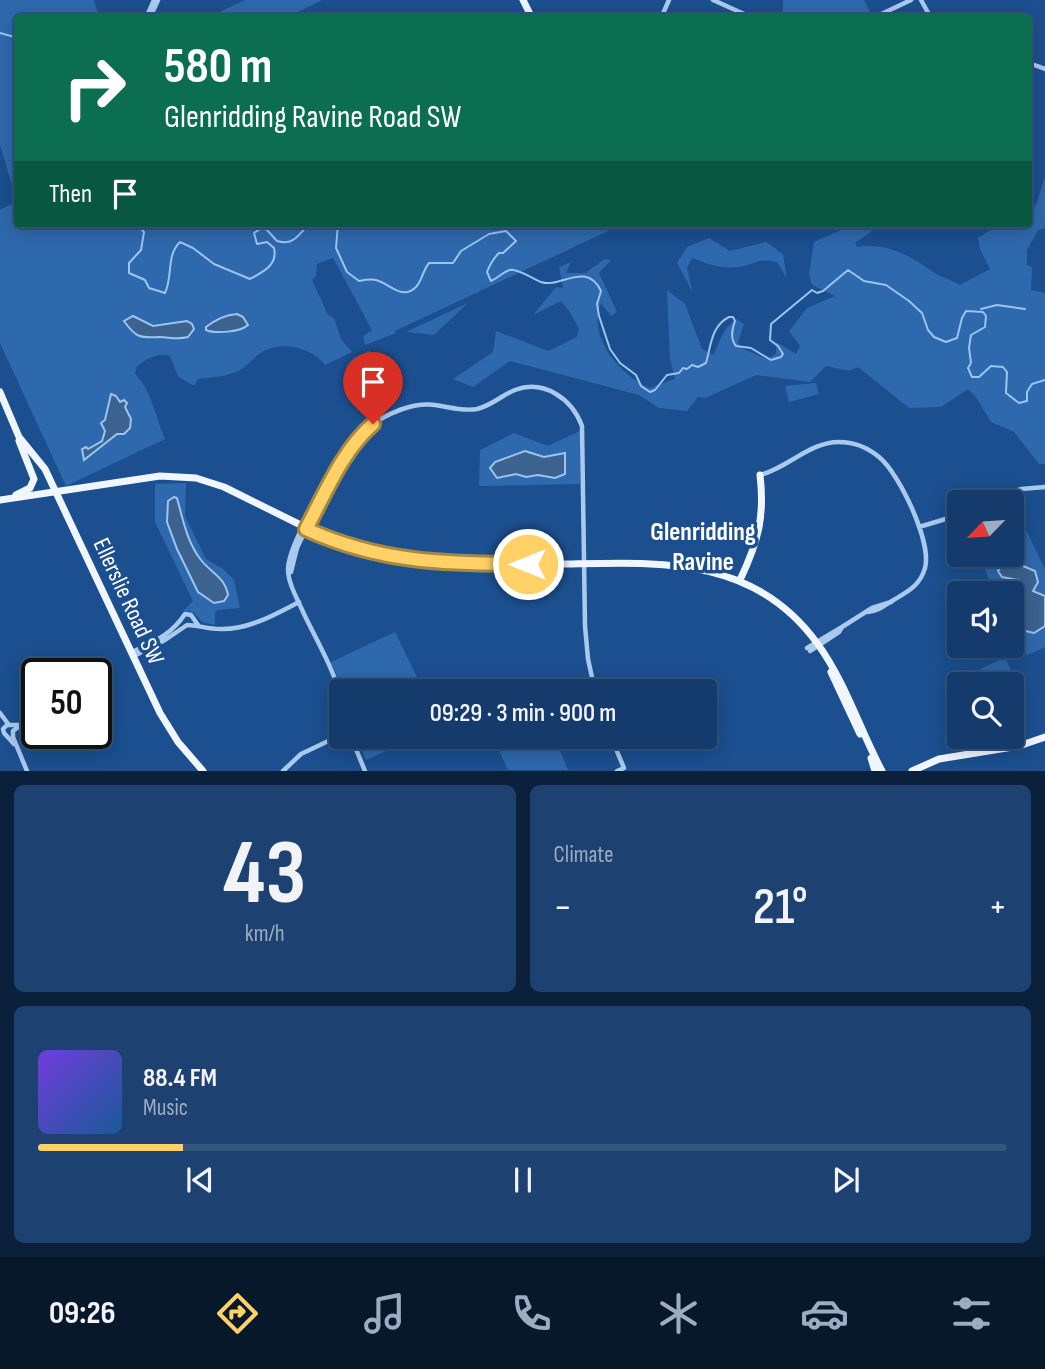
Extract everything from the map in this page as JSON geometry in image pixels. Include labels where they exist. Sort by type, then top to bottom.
[{"type":"main road","name":"Ellerslie Road SW","points":[[0,384],[25,444]]},
{"type":"main road","name":"Ellerslie Road SW","points":[[0,392],[19,437],[45,469],[171,730],[203,771]]},
{"type":"main road","points":[[9,414],[34,474],[30,488],[16,495]]},
{"type":"main road","points":[[740,580],[759,536],[762,511],[760,475]]},
{"type":"main road","points":[[0,498],[47,495],[160,477],[187,477],[224,487],[304,528],[361,551],[409,560],[444,564],[682,565],[740,580],[784,607],[818,644],[855,708],[878,771]]},
{"type":"main road","points":[[0,498],[47,495]]},
{"type":"main road","points":[[818,644],[878,771]]},
{"type":"main road","points":[[834,678],[851,708],[855,708]]},
{"type":"main road","points":[[919,771],[942,760],[964,754],[1019,746],[1045,737]]},
{"type":"main road","points":[[912,771],[942,760]]},
{"type":"street","points":[[713,0],[744,14]]},
{"type":"street","points":[[881,14],[911,0]]},
{"type":"street","points":[[333,679],[292,586],[291,575],[304,528],[320,503],[320,498],[361,437],[379,421],[415,405],[473,409],[487,405],[517,389],[542,388],[567,401],[582,426],[585,636],[593,679]]},
{"type":"street","points":[[760,475],[779,469],[821,445],[836,442],[868,449],[889,467],[919,527],[926,548],[924,571],[914,587],[842,627],[809,650]]},
{"type":"street","points":[[1020,490],[1045,487]]},
{"type":"street","points":[[919,527],[947,519]]},
{"type":"street","points":[[133,654],[188,622],[199,627],[217,629],[243,627],[299,602]]},
{"type":"street","points":[[1,715],[27,771]]},
{"type":"street","points":[[284,771],[301,754],[329,741]]},
{"type":"street","points":[[356,749],[365,771]]},
{"type":"street","points":[[616,749],[624,768],[617,771]]},
{"type":"shaded area","points":[[0,0],[94,0],[98,14],[14,14],[14,191],[0,145]]},
{"type":"shaded area","points":[[245,0],[322,0],[294,14],[215,14]]},
{"type":"shaded area","points":[[783,0],[864,0],[870,12],[869,14],[783,14]]},
{"type":"shaded area","points":[[1045,177],[1045,228],[1038,230],[1027,250],[1027,265],[1032,267],[1031,290],[1045,293],[1045,464],[1039,464],[1014,432],[991,422],[968,389],[941,407],[909,408],[858,367],[849,371],[826,366],[810,382],[756,375],[705,398],[698,397],[687,411],[659,408],[639,395],[510,361],[473,387],[453,379],[493,352],[496,331],[548,351],[577,337],[579,329],[561,301],[533,315],[556,287],[563,288],[559,267],[571,262],[566,273],[585,273],[605,259],[611,260],[599,273],[617,312],[611,316],[601,303],[598,316],[602,342],[627,374],[649,388],[675,379],[670,359],[667,290],[685,304],[702,349],[713,355],[725,330],[737,319],[744,324],[738,343],[741,348],[767,359],[776,354],[778,343],[796,354],[800,346],[789,331],[807,308],[835,296],[812,285],[809,274],[814,242],[845,228],[876,228],[855,243],[857,247],[879,247],[898,252],[960,285],[990,269],[980,249],[978,238],[994,228],[1032,228],[1032,206],[1036,205]]},
{"type":"shaded area","points":[[14,203],[14,228],[614,228],[395,331],[396,333],[365,345],[363,336],[372,330],[333,258],[317,264],[316,276],[312,280],[328,315],[334,318],[341,339],[352,352],[325,365],[314,355],[298,348],[273,347],[235,372],[198,379],[194,386],[178,376],[170,356],[161,355],[149,359],[137,366],[135,374],[149,396],[165,439],[66,486],[0,343],[0,210]]},
{"type":"shaded area","points":[[709,238],[730,251],[766,242],[783,254],[787,279],[777,262],[765,260],[744,266],[726,267],[692,258],[687,268],[693,293],[677,263],[687,247]]},
{"type":"shaded area","points":[[468,303],[434,335],[406,332]]},
{"type":"shaded area","points":[[237,314],[243,317],[248,325],[228,332],[206,330],[206,327],[217,320]]},
{"type":"shaded area","points":[[133,316],[153,326],[187,321],[194,329],[184,338],[143,337],[135,334],[124,321]]},
{"type":"shaded area","points":[[370,350],[395,396],[387,395],[382,410],[356,385],[346,366],[353,358]]},
{"type":"shaded area","points":[[816,383],[819,394],[789,402],[785,386]]},
{"type":"shaded area","points":[[111,394],[120,402],[124,400],[127,403],[125,407],[131,419],[130,428],[124,434],[117,434],[84,460],[82,449],[88,449],[102,441],[105,431],[101,423],[105,420]]},
{"type":"shaded area","points":[[580,431],[580,484],[479,486],[480,450],[514,433],[548,446]]},
{"type":"shaded area","points":[[525,451],[544,457],[565,453],[565,474],[555,478],[516,474],[497,478],[490,468],[495,462]]},
{"type":"shaded area","points":[[186,483],[185,516],[206,559],[223,569],[234,580],[240,608],[215,612],[215,625],[202,622],[193,612],[183,611],[193,601],[155,522],[155,484]]},
{"type":"shaded area","points":[[177,498],[192,546],[205,564],[221,579],[226,589],[228,595],[224,601],[214,603],[198,592],[177,549],[167,522],[168,501]]},
{"type":"shaded area","points":[[1024,526],[1045,569],[1045,647],[1027,655],[1024,648],[1024,581],[989,579],[984,567],[1024,567]]},
{"type":"shaded area","points":[[1024,566],[1035,571],[1038,582],[1033,591],[1045,596],[1045,626],[1034,633],[1025,631],[1024,581],[1002,577],[998,571],[1000,567]]},
{"type":"shaded area","points":[[395,632],[418,679],[339,679],[331,662]]},
{"type":"shaded area","points":[[1005,658],[1012,672],[982,672],[981,669]]},
{"type":"shaded area","points":[[361,749],[391,749],[366,760]]},
{"type":"shaded area","points":[[498,749],[559,749],[568,770],[508,770]]},
{"type":"waterway","points":[[0,33],[14,37]]},
{"type":"waterway","points":[[140,228],[144,232],[141,250],[129,263],[129,273],[145,280],[149,288],[165,293],[173,253],[180,242],[214,264],[250,279],[260,274],[272,263],[275,254],[274,248],[267,242],[257,244],[254,233],[262,228]]},
{"type":"waterway","points":[[262,228],[277,241],[283,242],[296,238],[305,228]]},
{"type":"waterway","points":[[338,228],[336,248],[347,272],[359,281],[376,280],[401,292],[411,291],[418,285],[429,263],[453,263],[461,251],[489,234],[506,231],[516,241],[503,253],[499,253],[492,262],[487,272],[491,281],[513,270],[541,282],[556,282],[580,276],[595,282],[601,291],[597,304],[610,349],[620,363],[636,375],[641,386],[650,392],[655,390],[667,375],[679,373],[683,368],[687,369],[692,365],[698,367],[706,363],[715,331],[729,317],[733,317],[735,321],[732,334],[736,346],[751,348],[771,360],[781,357],[783,354],[778,346],[770,340],[771,324],[812,290],[817,293],[823,291],[848,270],[864,281],[886,285],[909,301],[922,313],[928,330],[934,337],[946,342],[957,338],[966,311],[983,312],[986,316],[985,327],[971,335],[971,363],[968,368],[972,377],[979,377],[991,366],[1003,367],[1007,372],[1006,393],[1019,403],[1027,401],[1027,392],[1032,384],[1045,380]]},
{"type":"waterway","points":[[981,309],[997,305],[1025,309]]},
{"type":"district","name":"Glenridding Ravine","points":[[703,546]]},
{"type":"route","points":[[373,424],[329,482],[306,529],[361,551],[409,560],[444,564],[528,564]]}]
